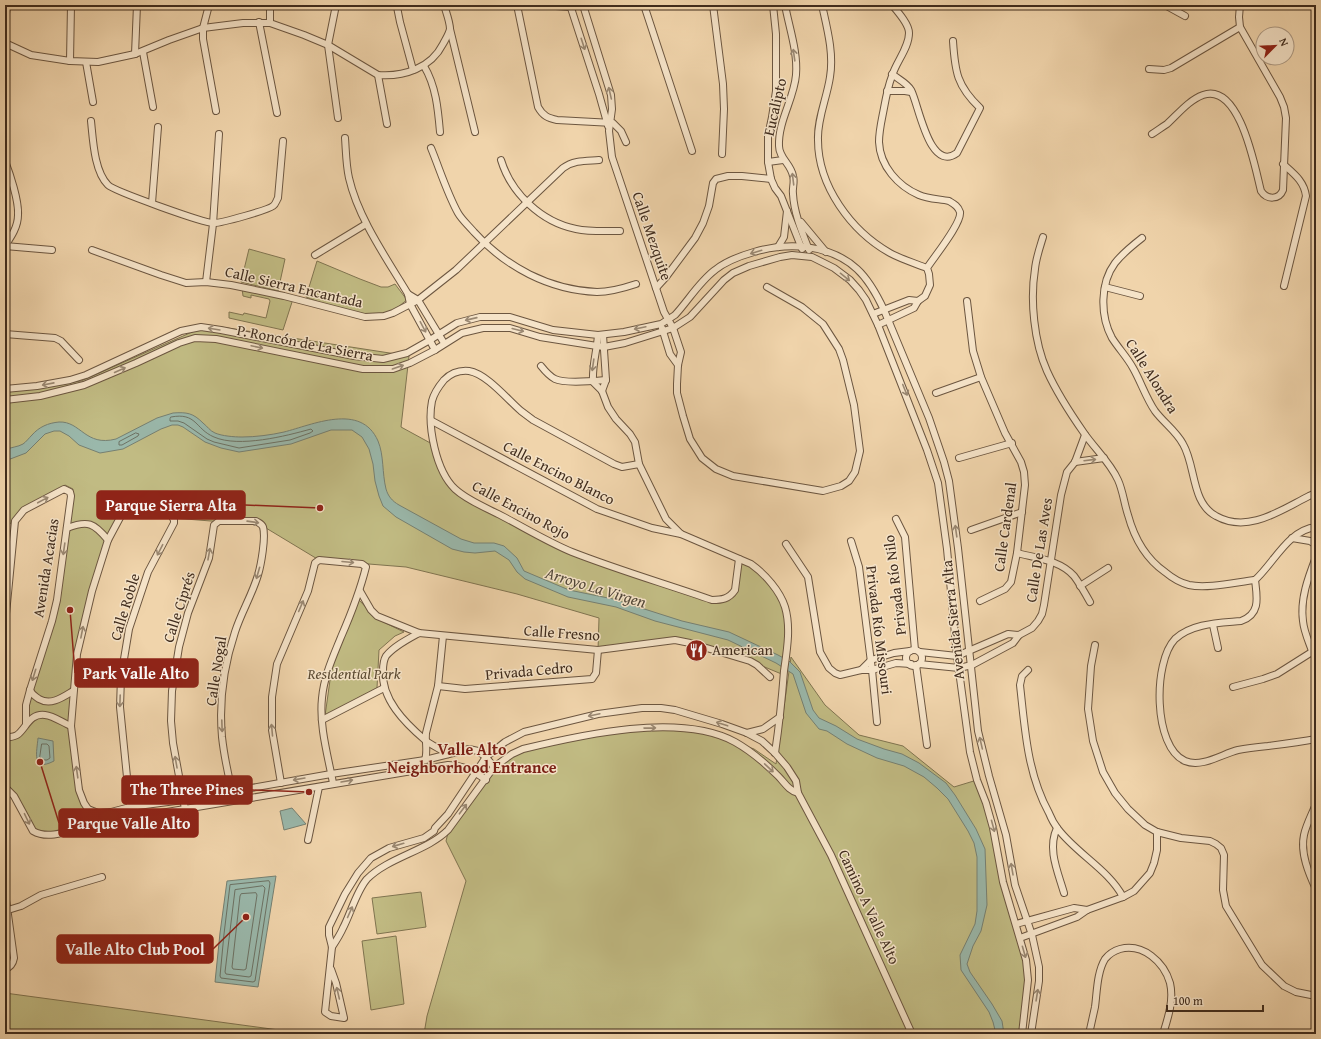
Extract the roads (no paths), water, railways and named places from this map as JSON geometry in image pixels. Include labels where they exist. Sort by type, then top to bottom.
[{"type":"street","points":[[5,22],[7,5]]},
{"type":"street","points":[[70,61],[71,5]]},
{"type":"street","points":[[135,54],[137,5]]},
{"type":"street","points":[[209,5],[203,28],[203,40],[216,112]]},
{"type":"street","points":[[336,5],[328,45],[338,118]]},
{"type":"street","points":[[444,5],[475,132]]},
{"type":"street","points":[[517,5],[538,107],[542,113],[550,119],[557,120],[609,122],[618,126],[626,142]]},
{"type":"street","points":[[542,5],[583,5]]},
{"type":"street","name":"Calle Mezquite","points":[[583,5],[611,95],[612,109],[609,122],[610,147],[664,312],[673,328],[681,352],[678,365],[677,393],[690,439],[696,450],[709,464],[716,469],[733,476],[807,489],[834,489],[849,481],[856,472],[860,451],[854,405],[844,360],[839,349],[823,324],[802,307],[767,287]]},
{"type":"street","points":[[644,5],[692,151]]},
{"type":"street","points":[[714,5],[723,84],[724,130],[722,154]]},
{"type":"street","name":"Eucalipto","points":[[773,5],[776,34],[776,91],[768,136],[768,162],[771,179],[787,209],[804,256]]},
{"type":"street","name":"Eucalipto","points":[[785,5],[795,57],[796,74],[780,133],[779,146],[780,152],[793,175],[792,193],[798,219],[812,257]]},
{"type":"street","points":[[822,5],[828,31],[831,65],[818,139],[818,153],[824,174],[833,195],[849,219],[870,240],[890,253],[927,268],[929,274],[930,286],[925,296],[918,301],[914,308],[878,325]]},
{"type":"street","points":[[892,5],[906,24],[909,33],[907,44],[892,74],[887,91],[880,129],[879,143],[882,156],[886,168],[897,181],[907,189],[920,196],[949,201],[957,207],[960,212],[960,218],[956,225],[927,268]]},
{"type":"street","points":[[1165,5],[1185,16]]},
{"type":"street","points":[[1152,134],[1196,99],[1208,94],[1214,94],[1221,97],[1236,113],[1245,134],[1264,195],[1268,197],[1277,197],[1281,194],[1286,118],[1284,107],[1240,26],[1240,5]]},
{"type":"street","points":[[1311,5],[1316,9]]},
{"type":"street","points":[[270,6],[270,23]]},
{"type":"street","points":[[570,6],[609,122]]},
{"type":"street","points":[[397,7],[413,70]]},
{"type":"street","points":[[5,43],[31,54],[70,61],[86,62],[110,60],[143,52],[169,40],[203,28],[259,22],[270,23],[328,45],[378,75],[396,75],[424,66],[434,58],[440,50],[450,29]]},
{"type":"street","points":[[259,22],[277,113]]},
{"type":"street","points":[[1150,69],[1164,70],[1171,68],[1240,26]]},
{"type":"street","points":[[892,74],[907,86],[911,92],[920,119],[932,146],[943,156],[948,157],[957,153],[980,108],[965,92],[959,81],[955,65],[953,41]]},
{"type":"street","points":[[143,52],[153,107]]},
{"type":"street","points":[[86,62],[92,102]]},
{"type":"street","points":[[424,66],[431,78],[434,89],[440,132]]},
{"type":"street","points":[[378,75],[387,124]]},
{"type":"street","points":[[887,91],[911,92]]},
{"type":"street","points":[[91,121],[95,153],[101,174],[107,184],[119,191],[214,224],[267,209],[275,205],[278,198],[283,141]]},
{"type":"street","points":[[152,203],[158,127]]},
{"type":"street","points":[[206,282],[214,224],[219,134]]},
{"type":"street","points":[[345,138],[347,167],[366,224],[408,294],[410,304],[435,350]]},
{"type":"street","points":[[432,148],[459,214],[485,244],[509,263],[542,281],[574,290],[599,292],[618,290],[636,284]]},
{"type":"street","points":[[501,160],[509,181],[527,202],[546,216],[563,225],[576,229],[620,231]]},
{"type":"street","name":"Calle Sierra Encantada","points":[[92,250],[186,283],[206,282],[258,290],[364,317],[388,315],[418,300],[456,270],[568,165],[578,161],[599,160]]},
{"type":"street","points":[[768,162],[784,160]]},
{"type":"street","points":[[5,161],[18,206],[18,216],[12,235],[5,246],[52,250]]},
{"type":"street","points":[[1283,164],[1298,176],[1306,196],[1284,286]]},
{"type":"street","points":[[656,288],[695,238],[703,224],[709,206],[713,182],[716,179],[728,176],[742,176],[771,179]]},
{"type":"street","points":[[781,196],[792,193]]},
{"type":"street","points":[[778,247],[784,236],[787,209]]},
{"type":"street","points":[[798,219],[826,252]]},
{"type":"street","points":[[315,256],[366,224]]},
{"type":"street","points":[[1043,237],[1035,269],[1033,315],[1038,341],[1046,369],[1062,400],[1085,435],[1104,458],[1117,478],[1123,491],[1130,521],[1139,543],[1148,557],[1165,573],[1188,584],[1202,586],[1255,580],[1264,572],[1292,538],[1302,531],[1316,527]]},
{"type":"street","name":"Calle Alondra","points":[[1142,238],[1116,262],[1110,270],[1103,298],[1107,326],[1112,338],[1134,368],[1155,411],[1178,436],[1184,445],[1188,454],[1199,499],[1208,512],[1216,517],[1226,520],[1250,522],[1268,518],[1316,493]]},
{"type":"street","name":"P. Roncón de La Sierra","points":[[5,389],[38,386],[70,380],[181,331],[201,328],[221,330],[374,359],[388,358],[407,353],[457,323],[468,319],[492,316],[510,317],[554,330],[601,335],[624,332],[661,324],[669,320],[675,315],[702,282],[715,270],[744,255],[764,249],[778,247],[801,246],[808,248]]},
{"type":"street","name":"Avenida Sierra Alta","points":[[808,248],[835,255],[858,270],[878,296],[929,418],[944,462],[949,481],[958,548],[972,665],[978,731],[1006,835],[1015,885],[1032,935],[1039,967],[1039,981],[1031,1034]]},
{"type":"street","name":"P. Roncón de La Sierra","points":[[5,400],[40,396],[84,385],[179,343],[195,338],[222,340],[363,369],[380,370],[392,369],[410,362],[435,350],[462,333],[483,328],[510,328],[540,337],[601,346],[625,343],[673,328],[690,317],[724,280],[733,273],[749,266],[780,257],[812,257]]},
{"type":"street","name":"Avenida Sierra Alta","points":[[812,257],[834,268],[850,280],[859,290],[873,314],[928,450],[938,483],[947,549],[957,656],[970,752],[976,780],[986,803],[997,844],[1003,882],[1026,960],[1028,980],[1022,1034]]},
{"type":"street","points":[[1105,287],[1140,296]]},
{"type":"street","points":[[408,294],[418,300],[444,343]]},
{"type":"street","points":[[873,314],[909,300],[918,301]]},
{"type":"street","name":"Calle Cardenal","points":[[967,301],[973,351],[981,377],[1024,472],[1025,485],[1017,553],[1011,582],[1005,589],[980,601]]},
{"type":"street","points":[[664,312],[661,324],[670,354],[678,365]]},
{"type":"street","points":[[5,334],[55,338],[61,341],[79,360]]},
{"type":"street","points":[[601,335],[601,346],[606,380],[602,391]]},
{"type":"street","points":[[145,346],[150,356]]},
{"type":"street","points":[[601,346],[593,363],[593,382],[602,391],[608,407],[616,419],[630,434],[635,442],[639,464],[666,519],[681,534],[751,564],[759,570],[778,593],[785,606],[788,632],[775,753]]},
{"type":"street","points":[[541,366],[549,375],[561,381],[593,382],[606,380]]},
{"type":"street","name":"Calle Encino Rojo","points":[[639,464],[622,467],[533,420],[479,374],[469,371],[453,373],[438,387],[432,401],[434,445],[437,456],[445,476],[454,488],[464,496],[572,551],[712,600],[723,600],[733,594],[735,590],[739,559]]},
{"type":"street","points":[[936,393],[981,377]]},
{"type":"street","name":"Calle Encino Blanco","points":[[432,421],[586,504],[652,528],[681,534]]},
{"type":"street","name":"Calle De Las Aves","points":[[786,544],[808,577],[820,652],[824,661],[835,673],[840,675],[862,670],[872,670],[896,664],[915,664],[959,668],[972,665],[1013,643],[1019,635],[1032,628],[1042,614],[1052,562],[1061,494],[1067,472],[1075,462],[1085,435]]},
{"type":"street","points":[[959,458],[1012,443]]},
{"type":"street","points":[[1075,462],[1104,458]]},
{"type":"street","points":[[938,483],[949,481]]},
{"type":"street","name":"Avenida Acacias","points":[[5,624],[15,520],[24,510],[64,489],[70,492],[71,496],[57,600],[52,621],[26,704],[26,724]]},
{"type":"street","name":"Calle Roble","points":[[108,540],[131,498],[137,498],[171,515],[174,520],[174,523],[148,572],[129,629],[121,677],[120,707],[130,807]]},
{"type":"street","points":[[971,530],[1022,512]]},
{"type":"street","points":[[652,528],[661,526],[666,519]]},
{"type":"street","name":"Privada Río Nilo","points":[[896,519],[902,528],[905,537],[915,651]]},
{"type":"street","name":"Calle Ciprés","points":[[185,809],[173,743],[171,721],[172,692],[178,647],[188,613],[209,558],[214,524],[217,522],[259,522],[263,527],[264,535]]},
{"type":"street","points":[[67,528],[77,524],[86,523],[94,526],[108,540],[84,621],[77,654],[73,691],[71,726],[79,790],[88,809],[89,825]]},
{"type":"street","name":"Calle Nogal","points":[[232,792],[222,738],[222,708],[226,669],[235,632],[258,576],[264,535]]},
{"type":"street","points":[[1292,538],[1310,541],[1316,545]]},
{"type":"street","name":"Privada Río Missouri","points":[[851,541],[859,567],[877,722]]},
{"type":"street","points":[[1017,553],[1052,562],[1065,569],[1073,575],[1090,602]]},
{"type":"street","points":[[1233,687],[1263,680],[1277,674],[1314,650],[1304,629],[1303,609],[1307,581],[1316,557]]},
{"type":"street","points":[[281,783],[272,730],[272,697],[277,664],[308,591],[316,562],[319,560],[362,564],[366,567],[360,591],[328,669],[322,698],[322,720],[327,755],[334,783]]},
{"type":"street","points":[[1080,586],[1108,568]]},
{"type":"street","points":[[1255,580],[1257,602],[1256,607],[1248,618],[1198,627],[1181,634],[1174,640],[1169,648],[1160,684],[1159,703],[1164,734],[1178,757],[1186,762],[1197,763],[1248,748],[1316,739]]},
{"type":"street","name":"Calle Fresno","points":[[360,591],[371,610],[377,616],[419,634],[598,650],[675,640],[690,643],[750,662],[757,665],[770,676]]},
{"type":"street","points":[[1213,625],[1218,648]]},
{"type":"street","points":[[419,634],[404,641],[387,655],[384,662],[384,688],[396,710],[405,721],[425,740],[448,754]]},
{"type":"street","name":"Calle De Las Aves","points":[[957,656],[970,652],[1008,634],[1019,635]]},
{"type":"street","points":[[425,760],[427,749],[425,740],[438,686],[443,636]]},
{"type":"street","points":[[994,640],[999,650]]},
{"type":"street","points":[[1095,645],[1091,666],[1088,709],[1093,741],[1103,772],[1115,793],[1128,809],[1145,825],[1157,832],[1181,838],[1210,841],[1221,848],[1224,855],[1223,890],[1226,906],[1262,966],[1284,986],[1296,992],[1316,996]]},
{"type":"street","name":"Privada Cedro","points":[[438,686],[465,689],[592,679],[596,673],[598,650]]},
{"type":"street","points":[[862,670],[871,660],[894,653],[915,651],[957,656]]},
{"type":"street","points":[[915,651],[922,660],[915,664]]},
{"type":"street","points":[[915,651],[907,658],[915,664],[927,745]]},
{"type":"street","points":[[1028,670],[1022,676],[1020,685],[1028,758],[1039,794],[1057,828],[1076,849],[1111,880],[1123,897]]},
{"type":"street","points":[[322,720],[384,688]]},
{"type":"street","points":[[30,690],[32,695],[44,701],[52,702],[73,691]]},
{"type":"street","name":"Camino A Valle Alto","points":[[332,947],[329,935],[330,923],[358,873],[371,858],[389,848],[424,838],[434,831],[434,828],[448,814],[486,757],[505,742],[524,732],[598,714],[642,708],[675,710],[747,733],[762,741],[787,767],[796,781],[798,793],[831,855],[912,1034]]},
{"type":"street","points":[[5,738],[17,735],[26,724],[36,716],[45,715],[52,717],[71,726]]},
{"type":"street","points":[[747,733],[763,729],[780,717]]},
{"type":"street","points":[[331,969],[336,983],[344,1018],[331,1016],[326,1012],[332,947],[366,881],[378,870],[410,852],[440,838],[448,830],[486,780],[494,767],[512,754],[523,749],[597,733],[637,728],[693,729],[718,735],[749,750],[778,776],[791,791],[798,793]]},
{"type":"street","points":[[88,809],[98,813],[111,812],[130,807],[183,800],[331,774],[425,760],[472,749],[478,751],[486,757],[494,767]]},
{"type":"street","points":[[5,787],[14,796],[33,831],[46,835],[56,834],[89,825],[448,765],[456,765],[476,773],[486,780]]},
{"type":"street","points":[[308,840],[319,787]]},
{"type":"street","points":[[986,803],[996,800]]},
{"type":"street","points":[[1316,804],[1304,836],[1304,843],[1306,863],[1310,877],[1316,889]]},
{"type":"street","points":[[1057,828],[1053,836],[1052,852],[1064,893]]},
{"type":"street","points":[[1020,938],[1032,935],[1061,922],[1077,917],[1087,910],[1123,897],[1134,891],[1150,873],[1154,863],[1157,850],[1157,832]]},
{"type":"street","points":[[8,910],[21,906],[41,895],[102,877]]},
{"type":"street","points":[[5,893],[14,958],[10,967],[5,969]]},
{"type":"street","points":[[1016,924],[1074,908],[1087,910]]},
{"type":"street","points":[[1058,913],[1061,922]]},
{"type":"street","points":[[1089,1034],[1093,1017],[1096,991],[1104,960],[1115,950],[1132,948],[1141,950],[1160,963],[1170,984],[1171,997],[1168,1019],[1163,1034]]},
{"type":"water","points":[[173,413],[190,414],[196,417],[213,432],[235,437],[252,437],[274,434],[335,419],[348,419],[360,422],[370,429],[378,441],[386,489],[394,502],[399,505],[461,539],[474,543],[494,543],[504,546],[517,558],[524,571],[569,590],[613,599],[682,621],[729,632],[789,661],[800,672],[813,710],[819,718],[836,726],[857,739],[902,754],[919,763],[946,783],[976,829],[985,849],[987,905],[981,931],[973,946],[967,964],[970,972],[1002,1021],[1004,1034],[996,1034],[989,1012],[961,970],[960,955],[975,924],[977,911],[977,857],[974,843],[968,831],[948,799],[924,777],[904,766],[877,758],[847,744],[827,731],[819,729],[806,713],[793,674],[776,663],[728,640],[655,621],[616,607],[568,597],[525,579],[517,572],[509,560],[495,551],[475,553],[452,549],[396,517],[383,506],[375,481],[369,449],[362,437],[352,430],[331,430],[291,444],[239,452],[221,448],[205,442],[183,427],[172,425],[161,429],[123,449],[100,453],[79,445],[69,436],[60,431],[54,431],[45,434],[26,453],[5,461],[5,450],[23,444],[38,430],[51,423],[59,422],[73,425],[90,437],[97,440],[106,441],[116,439],[157,418]]},
{"type":"water","points":[[38,738],[53,741],[54,761],[47,764],[42,764],[39,762],[37,759]]},
{"type":"water","points":[[292,808],[306,824],[284,830],[280,811]]},
{"type":"water","points":[[276,876],[258,987],[215,982],[227,881]]},
{"type":"place","name":"Parque Sierra Alta","points":[[320,508]]},
{"type":"place","name":"Park Valle Alto","points":[[70,610]]},
{"type":"place","name":"American","points":[[696,650]]},
{"type":"place","name":"Parque Valle Alto","points":[[40,762]]},
{"type":"place","name":"The Three Pines","points":[[309,792]]},
{"type":"place","name":"Valle Alto Club Pool","points":[[246,917]]},
{"type":"district","name":"Valle Alto Neighborhood Entrance","points":[[472,758]]},
{"type":"water label","name":"Arroyo La Virgen","points":[[596,587]]},
{"type":"park label","name":"Residential Park","points":[[354,674]]}]
